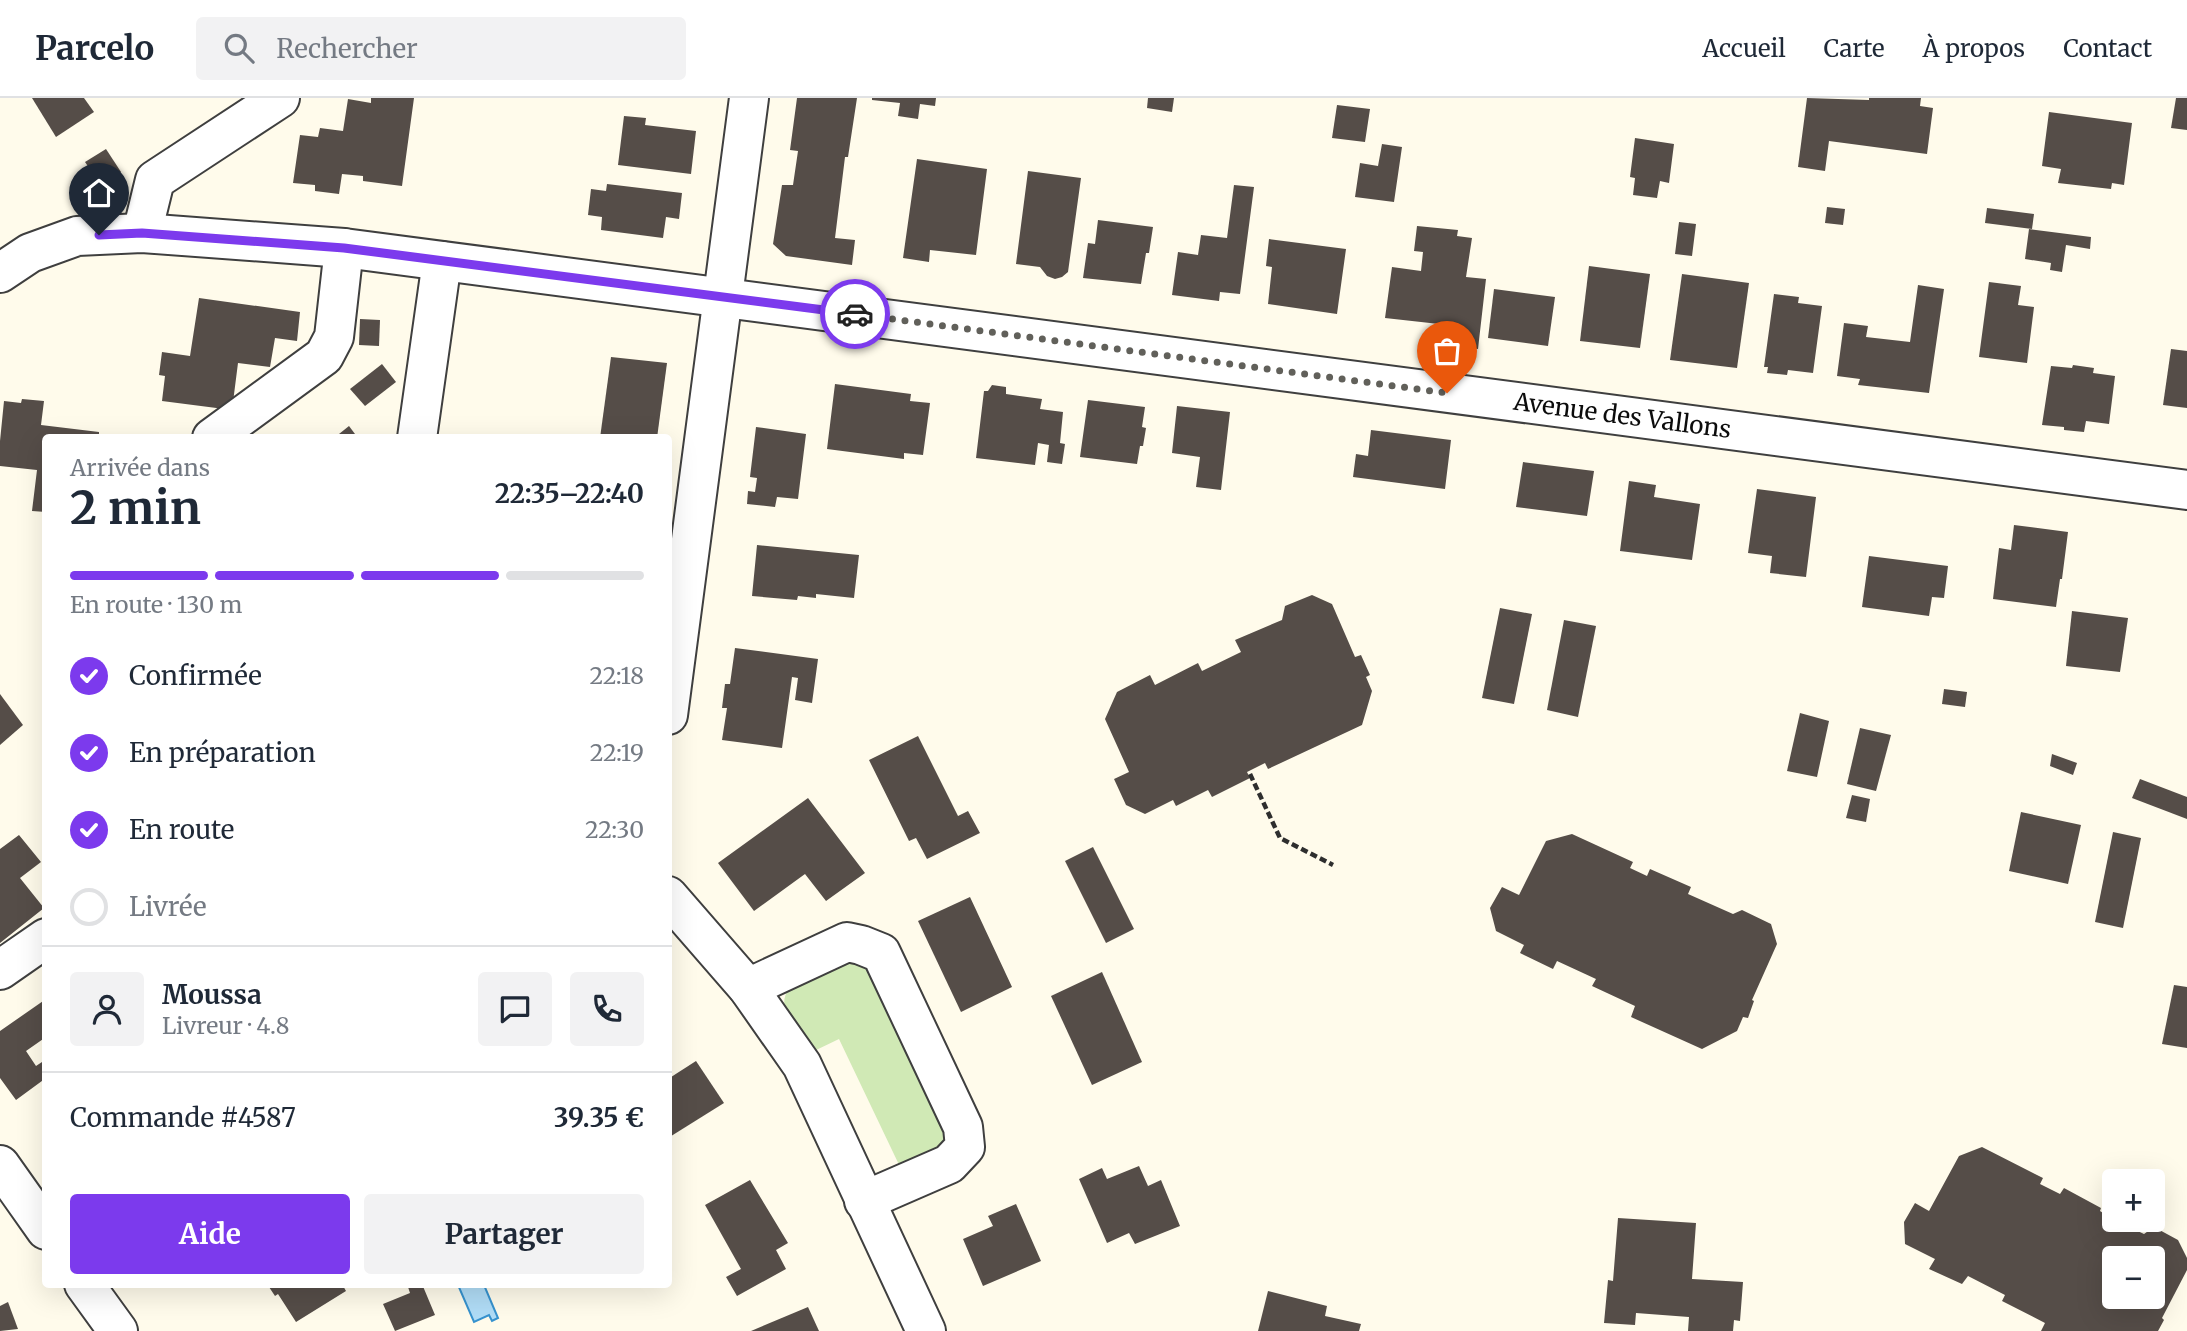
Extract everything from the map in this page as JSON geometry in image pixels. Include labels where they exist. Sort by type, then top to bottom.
[{"type":"street","points":[[142,233],[155,180],[280,98]]},
{"type":"street","points":[[672,685],[750,98]]},
{"type":"street","name":"Avenue des Vallons","points":[[0,273],[30,253],[77,236],[142,233],[344,248],[2187,490]]},
{"type":"street","points":[[217,434],[324,356],[334,337],[344,248]]},
{"type":"street","points":[[417,434],[442,261]]},
{"type":"street","points":[[672,901],[748,988],[802,1065],[926,1331]]},
{"type":"street","points":[[0,970],[42,941]]},
{"type":"street","points":[[748,988],[847,942],[881,953],[963,1127],[965,1147],[949,1164],[864,1201]]},
{"type":"street","points":[[0,1165],[42,1224]]},
{"type":"street","points":[[87,1288],[118,1331]]},
{"type":"path","points":[[1250,774],[1280,838],[1333,865]]},
{"type":"green space","points":[[835,958],[866,966],[953,1141],[902,1171],[839,1039],[812,1052],[785,1010],[784,1000],[793,984]]},
{"type":"water","points":[[459,1288],[485,1288],[498,1318],[492,1321],[489,1315],[474,1322]]},
{"type":"building","points":[[32,98],[84,98],[94,112],[56,137]]},
{"type":"building","points":[[371,98],[414,98],[402,186],[363,181],[363,176],[342,174],[339,194],[315,191],[315,185],[293,183],[300,135],[318,137],[320,128],[343,131],[348,99],[371,103]]},
{"type":"building","points":[[797,98],[857,98],[848,157],[845,157],[835,238],[855,240],[852,265],[786,256],[773,244],[782,185],[793,185],[798,151],[790,150]]},
{"type":"building","points":[[872,98],[936,98],[935,106],[920,104],[918,119],[898,116],[900,103]]},
{"type":"building","points":[[1148,98],[1174,98],[1172,112],[1147,108]]},
{"type":"building","points":[[1807,98],[1921,98],[1920,106],[1933,108],[1927,154],[1829,141],[1825,171],[1798,167]]},
{"type":"building","points":[[2176,98],[2187,98],[2187,130],[2171,128]]},
{"type":"building","points":[[1337,105],[1370,109],[1365,142],[1332,138]]},
{"type":"building","points":[[2049,112],[2132,123],[2124,185],[2112,183],[2111,189],[2058,183],[2061,169],[2042,166]]},
{"type":"building","points":[[624,116],[646,118],[645,125],[696,131],[691,174],[618,165]]},
{"type":"building","points":[[1635,138],[1674,144],[1669,183],[1660,181],[1657,198],[1633,195],[1635,178],[1630,177]]},
{"type":"building","points":[[1382,144],[1402,147],[1394,202],[1355,197],[1360,163],[1378,166]]},
{"type":"building","points":[[106,149],[121,172],[101,185],[85,162]]},
{"type":"building","points":[[917,159],[987,169],[976,255],[930,250],[929,262],[903,258]]},
{"type":"building","points":[[1028,171],[1081,178],[1068,272],[1055,279],[1047,276],[1040,267],[1016,264]]},
{"type":"building","points":[[607,184],[682,193],[679,219],[666,217],[663,238],[601,230],[602,217],[588,215],[591,189],[606,191]]},
{"type":"building","points":[[1234,185],[1254,187],[1240,294],[1220,292],[1219,301],[1172,295],[1178,252],[1198,255],[1201,235],[1227,238]]},
{"type":"building","points":[[1827,207],[1845,209],[1843,225],[1825,223]]},
{"type":"building","points":[[1987,208],[2034,214],[2032,229],[1985,223]]},
{"type":"building","points":[[1098,220],[1153,227],[1141,284],[1083,278],[1088,243],[1095,244]]},
{"type":"building","points":[[1679,222],[1696,224],[1692,256],[1675,254]]},
{"type":"building","points":[[1417,226],[1458,230],[1457,236],[1472,238],[1466,277],[1486,279],[1478,349],[1454,346],[1457,326],[1385,318],[1392,267],[1421,271],[1423,252],[1414,251]]},
{"type":"building","points":[[2029,229],[2091,237],[2090,249],[2066,245],[2062,272],[2050,270],[2051,263],[2025,259]]},
{"type":"building","points":[[1269,239],[1346,249],[1337,314],[1268,304],[1272,267],[1266,266]]},
{"type":"building","points":[[1589,266],[1650,274],[1640,348],[1580,341]]},
{"type":"building","points":[[1682,274],[1749,283],[1737,368],[1670,360]]},
{"type":"building","points":[[1989,282],[2021,286],[2018,305],[2034,307],[2027,363],[1979,357]]},
{"type":"building","points":[[1918,285],[1944,289],[1929,393],[1858,385],[1860,379],[1837,376],[1844,323],[1868,326],[1866,337],[1910,342]]},
{"type":"building","points":[[1494,289],[1555,297],[1548,346],[1488,338]]},
{"type":"building","points":[[1774,294],[1799,297],[1798,303],[1822,306],[1813,373],[1788,370],[1787,375],[1767,373],[1768,367],[1764,367]]},
{"type":"building","points":[[199,298],[300,312],[297,341],[275,338],[270,367],[238,363],[232,410],[162,401],[165,376],[159,375],[162,352],[190,356]]},
{"type":"building","points":[[360,319],[380,320],[379,346],[359,345]]},
{"type":"building","points":[[2171,349],[2187,351],[2187,408],[2163,405]]},
{"type":"building","points":[[611,357],[667,363],[658,434],[601,434]]},
{"type":"building","points":[[382,364],[396,382],[365,406],[350,389]]},
{"type":"building","points":[[2073,365],[2094,368],[2093,373],[2115,376],[2109,424],[2086,421],[2084,432],[2042,425],[2051,366],[2072,368]]},
{"type":"building","points":[[835,384],[911,394],[910,401],[930,403],[923,455],[904,453],[904,459],[827,449]]},
{"type":"building","points":[[992,385],[1006,387],[1006,394],[1042,399],[1040,409],[1063,412],[1060,443],[1065,444],[1062,464],[1047,462],[1049,445],[1038,443],[1035,465],[976,458],[984,391],[988,391]]},
{"type":"building","points":[[22,399],[44,401],[41,425],[99,432],[42,434],[42,512],[32,511],[37,470],[0,466],[4,401],[21,403]]},
{"type":"building","points":[[1088,400],[1145,407],[1142,427],[1146,428],[1137,464],[1080,457]]},
{"type":"building","points":[[1177,406],[1230,412],[1221,490],[1196,487],[1200,457],[1172,453]]},
{"type":"building","points":[[349,426],[355,434],[339,434]]},
{"type":"building","points":[[756,427],[806,434],[798,499],[777,497],[775,507],[747,504],[748,491],[755,492],[757,478],[750,477]]},
{"type":"building","points":[[1371,430],[1451,440],[1445,489],[1353,477],[1356,454],[1368,456]]},
{"type":"building","points":[[1523,462],[1594,471],[1587,516],[1516,507]]},
{"type":"building","points":[[1629,481],[1656,485],[1654,497],[1700,504],[1692,560],[1620,551]]},
{"type":"building","points":[[1757,489],[1816,497],[1806,577],[1770,573],[1772,556],[1748,553]]},
{"type":"building","points":[[2014,525],[2068,532],[2056,607],[1993,599],[1999,548],[2011,550]]},
{"type":"building","points":[[757,545],[859,555],[854,598],[816,594],[816,598],[798,596],[797,600],[752,596]]},
{"type":"building","points":[[1869,556],[1948,566],[1944,598],[1932,597],[1929,616],[1862,607]]},
{"type":"building","points":[[1312,595],[1332,604],[1355,657],[1361,655],[1370,675],[1366,677],[1372,691],[1362,725],[1268,769],[1265,763],[1247,772],[1250,778],[1212,797],[1208,790],[1176,806],[1173,800],[1145,814],[1126,805],[1114,779],[1129,772],[1105,719],[1117,692],[1150,675],[1155,685],[1198,663],[1202,671],[1241,652],[1235,640],[1282,620],[1285,606]]},
{"type":"building","points":[[1500,608],[1532,614],[1514,704],[1482,698]]},
{"type":"building","points":[[2072,611],[2128,618],[2120,672],[2066,666]]},
{"type":"building","points":[[1564,620],[1596,626],[1578,717],[1547,710]]},
{"type":"building","points":[[735,648],[818,659],[812,703],[795,700],[798,678],[792,677],[782,748],[722,740],[727,708],[722,708],[725,684],[730,684]]},
{"type":"building","points":[[1944,689],[1967,692],[1965,707],[1942,704]]},
{"type":"building","points":[[0,694],[23,725],[0,745]]},
{"type":"building","points":[[1800,713],[1829,721],[1817,777],[1787,771]]},
{"type":"building","points":[[1860,728],[1891,735],[1876,791],[1847,784]]},
{"type":"building","points":[[918,736],[958,816],[968,811],[980,833],[927,859],[916,838],[909,841],[869,760]]},
{"type":"building","points":[[2052,754],[2077,763],[2073,775],[2050,766]]},
{"type":"building","points":[[2140,779],[2187,797],[2187,819],[2132,798]]},
{"type":"building","points":[[1852,795],[1870,799],[1866,822],[1846,818]]},
{"type":"building","points":[[808,798],[865,873],[826,901],[805,874],[754,911],[718,863]]},
{"type":"building","points":[[2021,812],[2081,825],[2068,884],[2009,871]]},
{"type":"building","points":[[2113,832],[2141,838],[2123,928],[2095,922]]},
{"type":"building","points":[[1572,834],[1633,862],[1630,868],[1647,876],[1650,869],[1691,887],[1688,894],[1733,914],[1742,910],[1771,924],[1777,944],[1752,1000],[1754,1001],[1748,1018],[1743,1017],[1737,1031],[1702,1049],[1631,1017],[1635,1006],[1592,986],[1596,979],[1557,961],[1553,969],[1520,953],[1524,945],[1496,931],[1490,908],[1502,887],[1519,895],[1546,841]]},
{"type":"building","points":[[19,835],[41,862],[20,878],[42,906],[42,910],[0,943],[0,849]]},
{"type":"building","points":[[1093,847],[1134,929],[1106,943],[1065,861]]},
{"type":"building","points":[[970,897],[1012,987],[961,1012],[918,921]]},
{"type":"building","points":[[1102,972],[1142,1062],[1092,1085],[1051,996]]},
{"type":"building","points":[[2174,985],[2187,987],[2187,1048],[2162,1044]]},
{"type":"building","points":[[42,1002],[42,1040],[26,1051],[36,1066],[42,1062],[42,1081],[16,1100],[0,1078],[0,1031]]},
{"type":"building","points":[[696,1061],[724,1103],[672,1136],[672,1076]]},
{"type":"building","points":[[1982,1147],[2043,1178],[2040,1184],[2060,1194],[2064,1188],[2101,1208],[2102,1232],[2163,1232],[2178,1240],[2187,1258],[2187,1270],[2158,1331],[2041,1331],[2045,1323],[2002,1301],[2005,1295],[1968,1276],[1962,1284],[1929,1269],[1935,1259],[1905,1244],[1904,1222],[1915,1203],[1929,1211],[1959,1156]]},
{"type":"building","points":[[1139,1166],[1148,1186],[1161,1180],[1180,1226],[1135,1244],[1129,1233],[1107,1243],[1079,1179],[1102,1168],[1107,1179]]},
{"type":"building","points":[[750,1180],[788,1243],[776,1250],[786,1269],[737,1296],[726,1277],[741,1269],[705,1205]]},
{"type":"building","points":[[1016,1204],[1041,1261],[983,1286],[963,1239],[993,1226],[988,1216]]},
{"type":"building","points":[[1618,1218],[1696,1223],[1692,1279],[1743,1282],[1740,1321],[1734,1320],[1733,1331],[1688,1331],[1689,1317],[1636,1313],[1635,1325],[1604,1323],[1608,1280],[1613,1281]]},
{"type":"building","points":[[270,1288],[344,1288],[346,1291],[296,1322],[278,1294],[275,1296]]},
{"type":"building","points":[[408,1288],[424,1288],[435,1315],[395,1331],[383,1304],[410,1293]]},
{"type":"building","points":[[1268,1291],[1327,1306],[1325,1316],[1361,1324],[1359,1331],[1258,1331]]},
{"type":"building","points":[[8,1302],[18,1329],[0,1331],[0,1306]]},
{"type":"building","points":[[808,1307],[819,1331],[751,1331]]},
{"type":"way so far","points":[[855,314],[1447,393]]},
{"type":"route","points":[[99,235],[142,233],[344,248],[855,314]]}]
